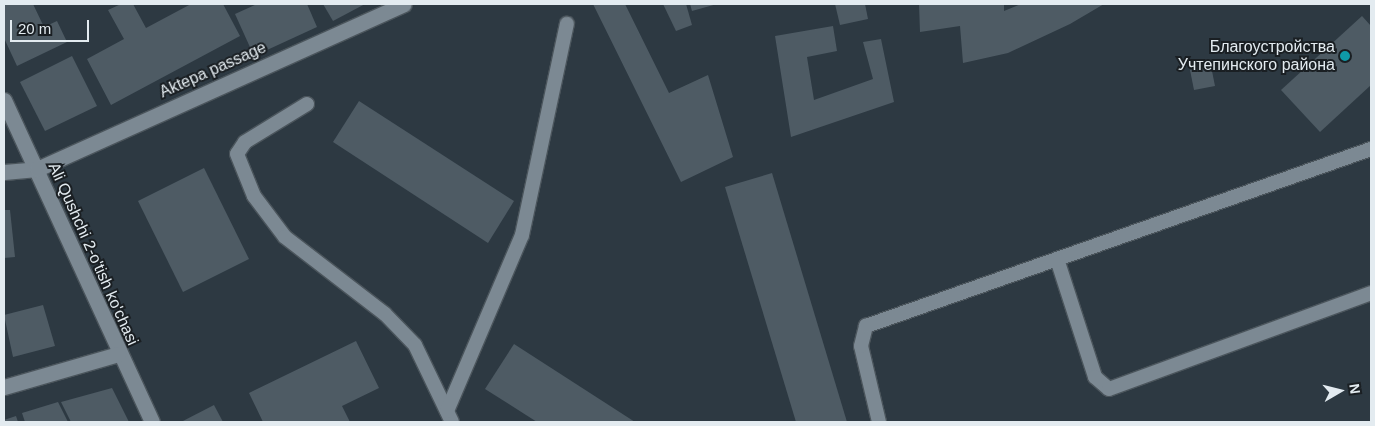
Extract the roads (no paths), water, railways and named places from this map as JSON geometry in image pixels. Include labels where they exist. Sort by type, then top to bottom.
[{"type":"street","name":"Aktepa passage","points":[[4,172],[37,169],[404,4]]},
{"type":"street","name":"Ali Qushchi 2-o'tish ko'chasi","points":[[4,100],[37,169],[118,354],[152,422]]},
{"type":"street","points":[[4,387],[118,354]]},
{"type":"lane","points":[[450,417],[522,235],[566,24]]},
{"type":"lane","points":[[307,104],[245,142],[236,154],[254,196],[285,237],[386,314],[415,345],[450,417]]},
{"type":"lane","points":[[879,422],[861,346],[866,326],[1371,149]]},
{"type":"lane","points":[[1057,259],[1095,377],[1109,389],[1371,293]]},
{"type":"place","name":"Благоустройства Учтепинского района","points":[[1345,56]]}]
